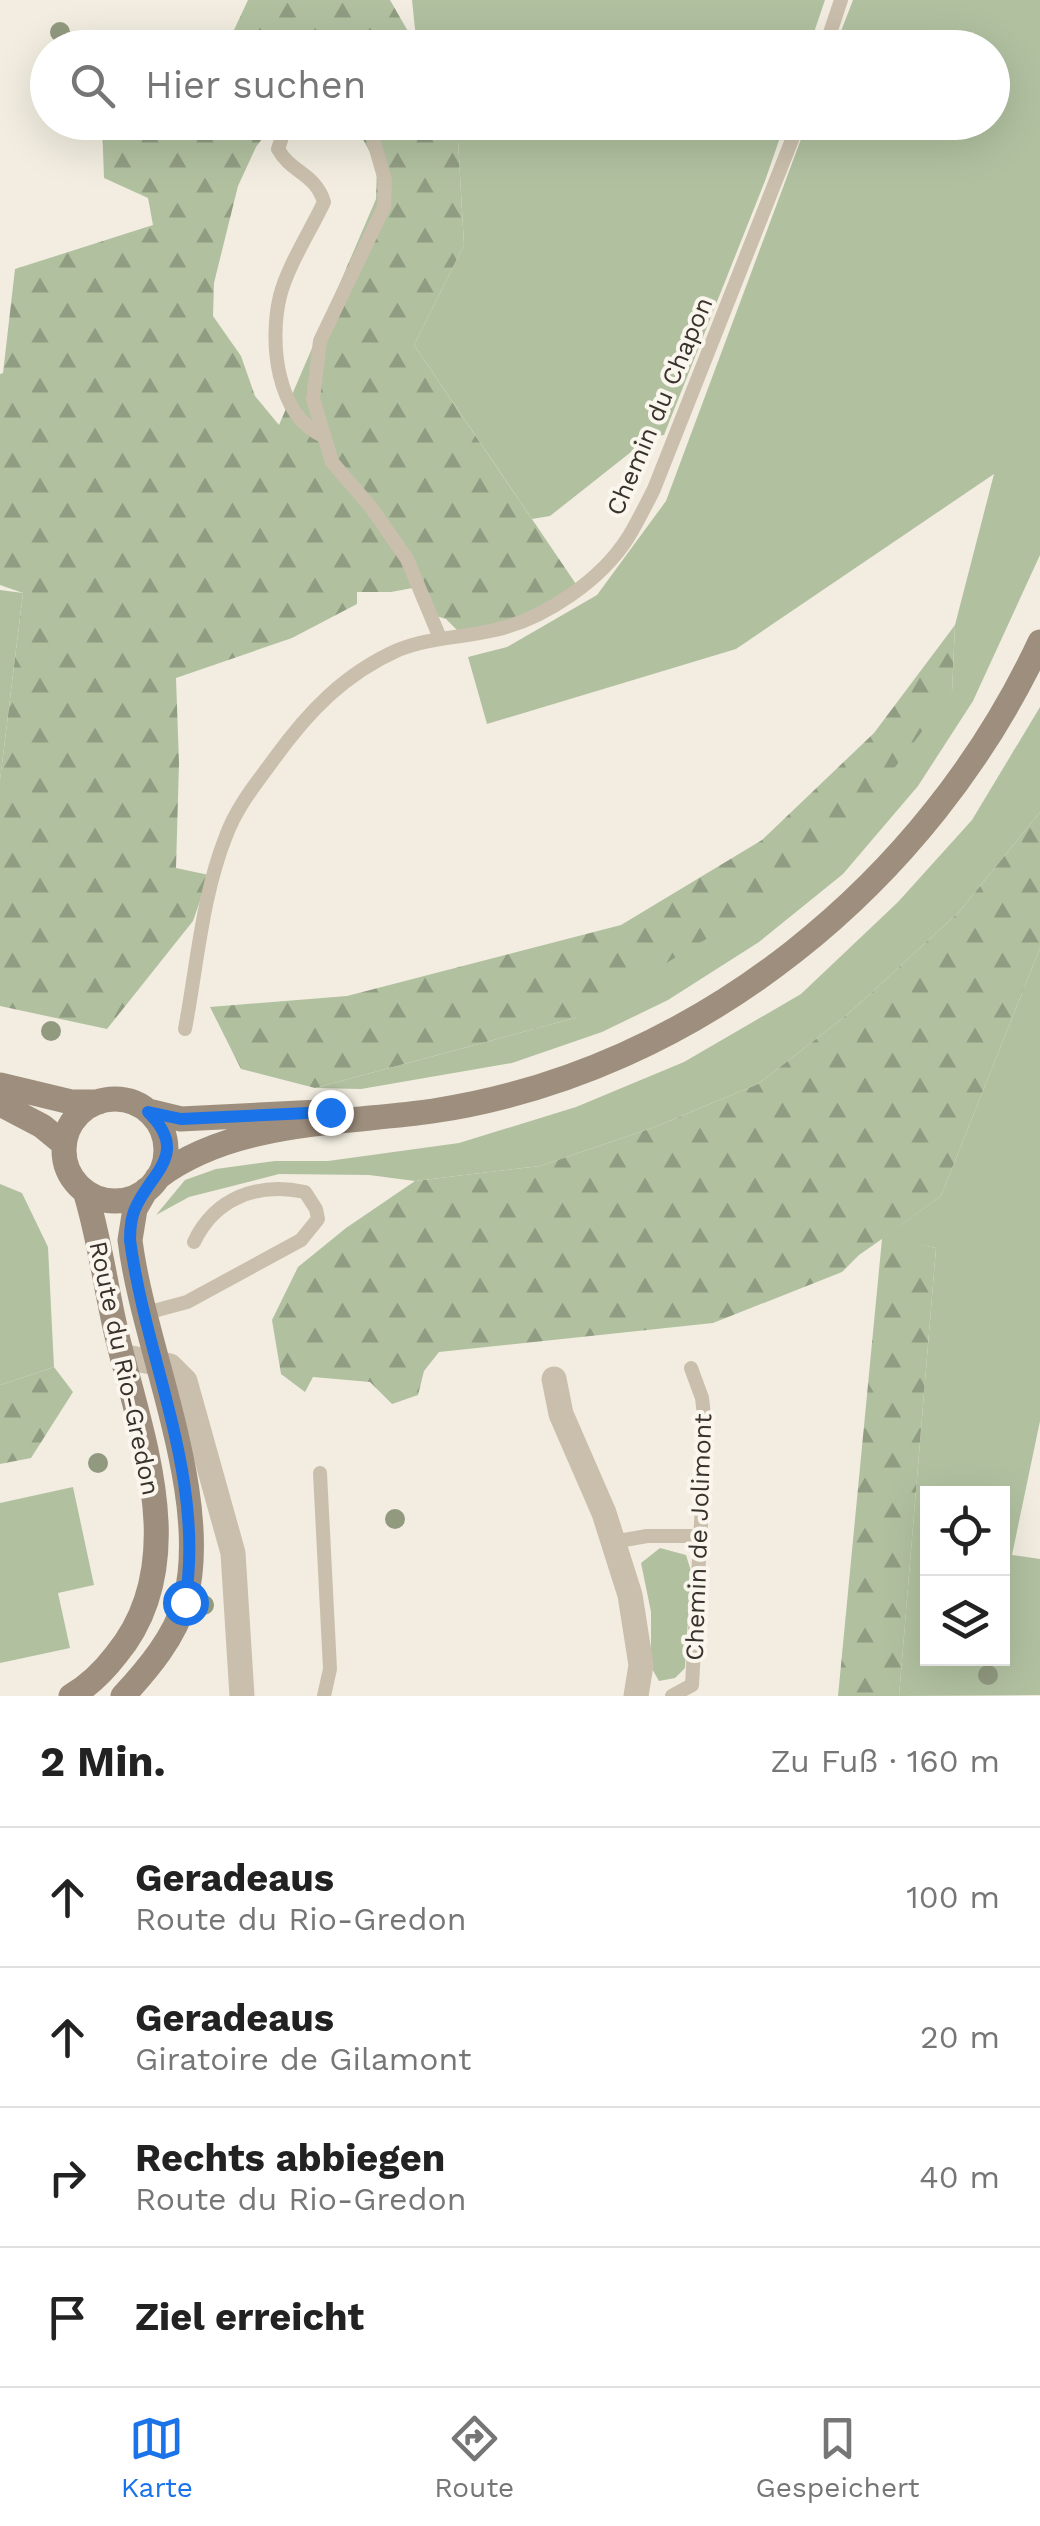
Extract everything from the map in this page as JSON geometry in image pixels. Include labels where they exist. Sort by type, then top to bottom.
[{"type":"main road","points":[[99,1102],[78,1114],[69,1128],[64,1144],[68,1170],[85,1191],[99,1198],[131,1198],[188,1156],[207,1148],[277,1132],[433,1111],[504,1096],[597,1064],[713,1008],[790,956],[855,899],[925,827],[982,749],[1040,642]]},
{"type":"main road","points":[[0,1085],[71,1102],[136,1103],[160,1126],[165,1143],[164,1162],[151,1184]]},
{"type":"main road","points":[[0,1104],[42,1126],[64,1144]]},
{"type":"main road","points":[[148,1112],[181,1119],[330,1112],[384,1116]]},
{"type":"main road","name":"Route du Rio-Gredon","points":[[123,1696],[173,1630],[185,1602],[190,1571],[187,1495],[130,1240],[135,1209],[151,1184]]},
{"type":"main road","name":"Route du Rio-Gredon","points":[[71,1696],[98,1677],[134,1632],[155,1569],[157,1541],[152,1482],[85,1191]]},
{"type":"street","points":[[122,1356],[170,1366],[184,1381],[233,1553],[242,1696]]},
{"type":"street","points":[[554,1378],[561,1414],[604,1513],[630,1595],[641,1665],[636,1696]]},
{"type":"lane","points":[[831,30],[841,0]]},
{"type":"lane","points":[[281,140],[278,150],[284,161],[319,186],[324,202],[280,292],[275,333],[283,387],[304,428],[323,436]]},
{"type":"lane","points":[[371,140],[384,180],[384,207],[320,341],[313,398],[332,462],[370,506],[407,559],[440,638]]},
{"type":"lane","name":"Chemin du Chapon","points":[[185,1029],[213,876],[225,836],[245,797],[295,729],[342,683],[401,649],[440,638],[490,632],[546,612],[578,588],[628,539],[654,489],[791,140]]},
{"type":"lane","points":[[146,1313],[187,1302],[301,1240],[318,1219],[316,1209],[305,1192],[268,1190],[215,1209],[194,1242]]},
{"type":"lane","name":"Chemin de Jolimont","points":[[672,1696],[692,1686],[706,1433],[702,1398],[691,1368]]},
{"type":"lane","points":[[320,1473],[330,1669],[324,1696]]},
{"type":"lane","points":[[613,1542],[647,1536],[700,1536]]},
{"type":"green space","points":[[248,0],[390,0],[407,30],[234,30]]},
{"type":"green space","points":[[412,0],[825,0],[815,30],[415,30]]},
{"type":"green space","points":[[853,0],[1040,0],[1040,555],[973,701],[918,786],[843,874],[759,942],[668,1000],[602,1032],[512,1063],[361,1089],[315,1088],[575,1018],[952,692],[955,625],[994,474],[736,649],[487,724],[468,657],[507,647],[597,595],[666,501],[801,140],[1010,140],[1010,30],[842,30]]},
{"type":"green space","points":[[103,140],[261,140],[238,186],[214,283],[213,316],[241,356],[255,396],[279,425],[376,199],[377,165],[363,140],[458,140],[464,245],[414,345],[578,587],[546,610],[461,634],[446,619],[436,616],[418,587],[357,592],[357,604],[292,638],[176,678],[176,868],[209,875],[193,921],[107,1029],[0,1006],[0,780],[23,593],[0,585],[0,374],[15,269],[153,225],[148,198],[104,178]]},
{"type":"green space","points":[[458,140],[779,140],[664,435],[650,437],[550,516],[532,519],[414,345],[464,245]]},
{"type":"green space","points":[[0,590],[23,593],[0,780]]},
{"type":"green space","points":[[955,625],[952,692],[814,874],[575,1018],[315,1088],[241,1069],[210,1007],[347,996],[621,925],[762,840],[874,733]]},
{"type":"green space","points":[[1040,707],[1040,812],[959,912],[848,1014],[758,1084],[655,1127],[540,1166],[415,1181],[369,1175],[279,1174],[189,1197],[156,1215],[185,1180],[216,1169],[275,1161],[328,1161],[459,1143],[576,1107],[684,1062],[801,994],[898,902],[972,820]]},
{"type":"green space","points":[[1040,812],[1040,948],[941,1196],[884,1237],[936,1248],[899,1696],[838,1696],[882,1239],[842,1272],[713,1323],[439,1352],[424,1371],[418,1395],[392,1404],[370,1382],[313,1377],[305,1392],[281,1374],[272,1320],[298,1267],[346,1228],[415,1181],[540,1166],[655,1127],[758,1084],[848,1014],[959,912]]},
{"type":"green space","points":[[1040,948],[1040,1421],[1012,1555],[1040,1559],[1040,1695],[899,1696],[936,1248],[882,1238],[941,1196]]},
{"type":"green space","points":[[0,1184],[22,1193],[48,1247],[54,1367],[0,1385]]},
{"type":"green space","points":[[54,1367],[73,1392],[31,1458],[0,1464],[0,1385]]},
{"type":"green space","points":[[73,1487],[94,1585],[58,1593],[70,1648],[0,1663],[0,1503]]},
{"type":"green space","points":[[660,1548],[686,1555],[691,1571],[685,1668],[675,1678],[659,1681],[651,1667],[651,1612],[641,1563]]},
{"type":"route","points":[[185,1602],[190,1571],[187,1495],[130,1240],[135,1209],[157,1178],[166,1152],[164,1134],[148,1112],[181,1119],[330,1112]]}]
